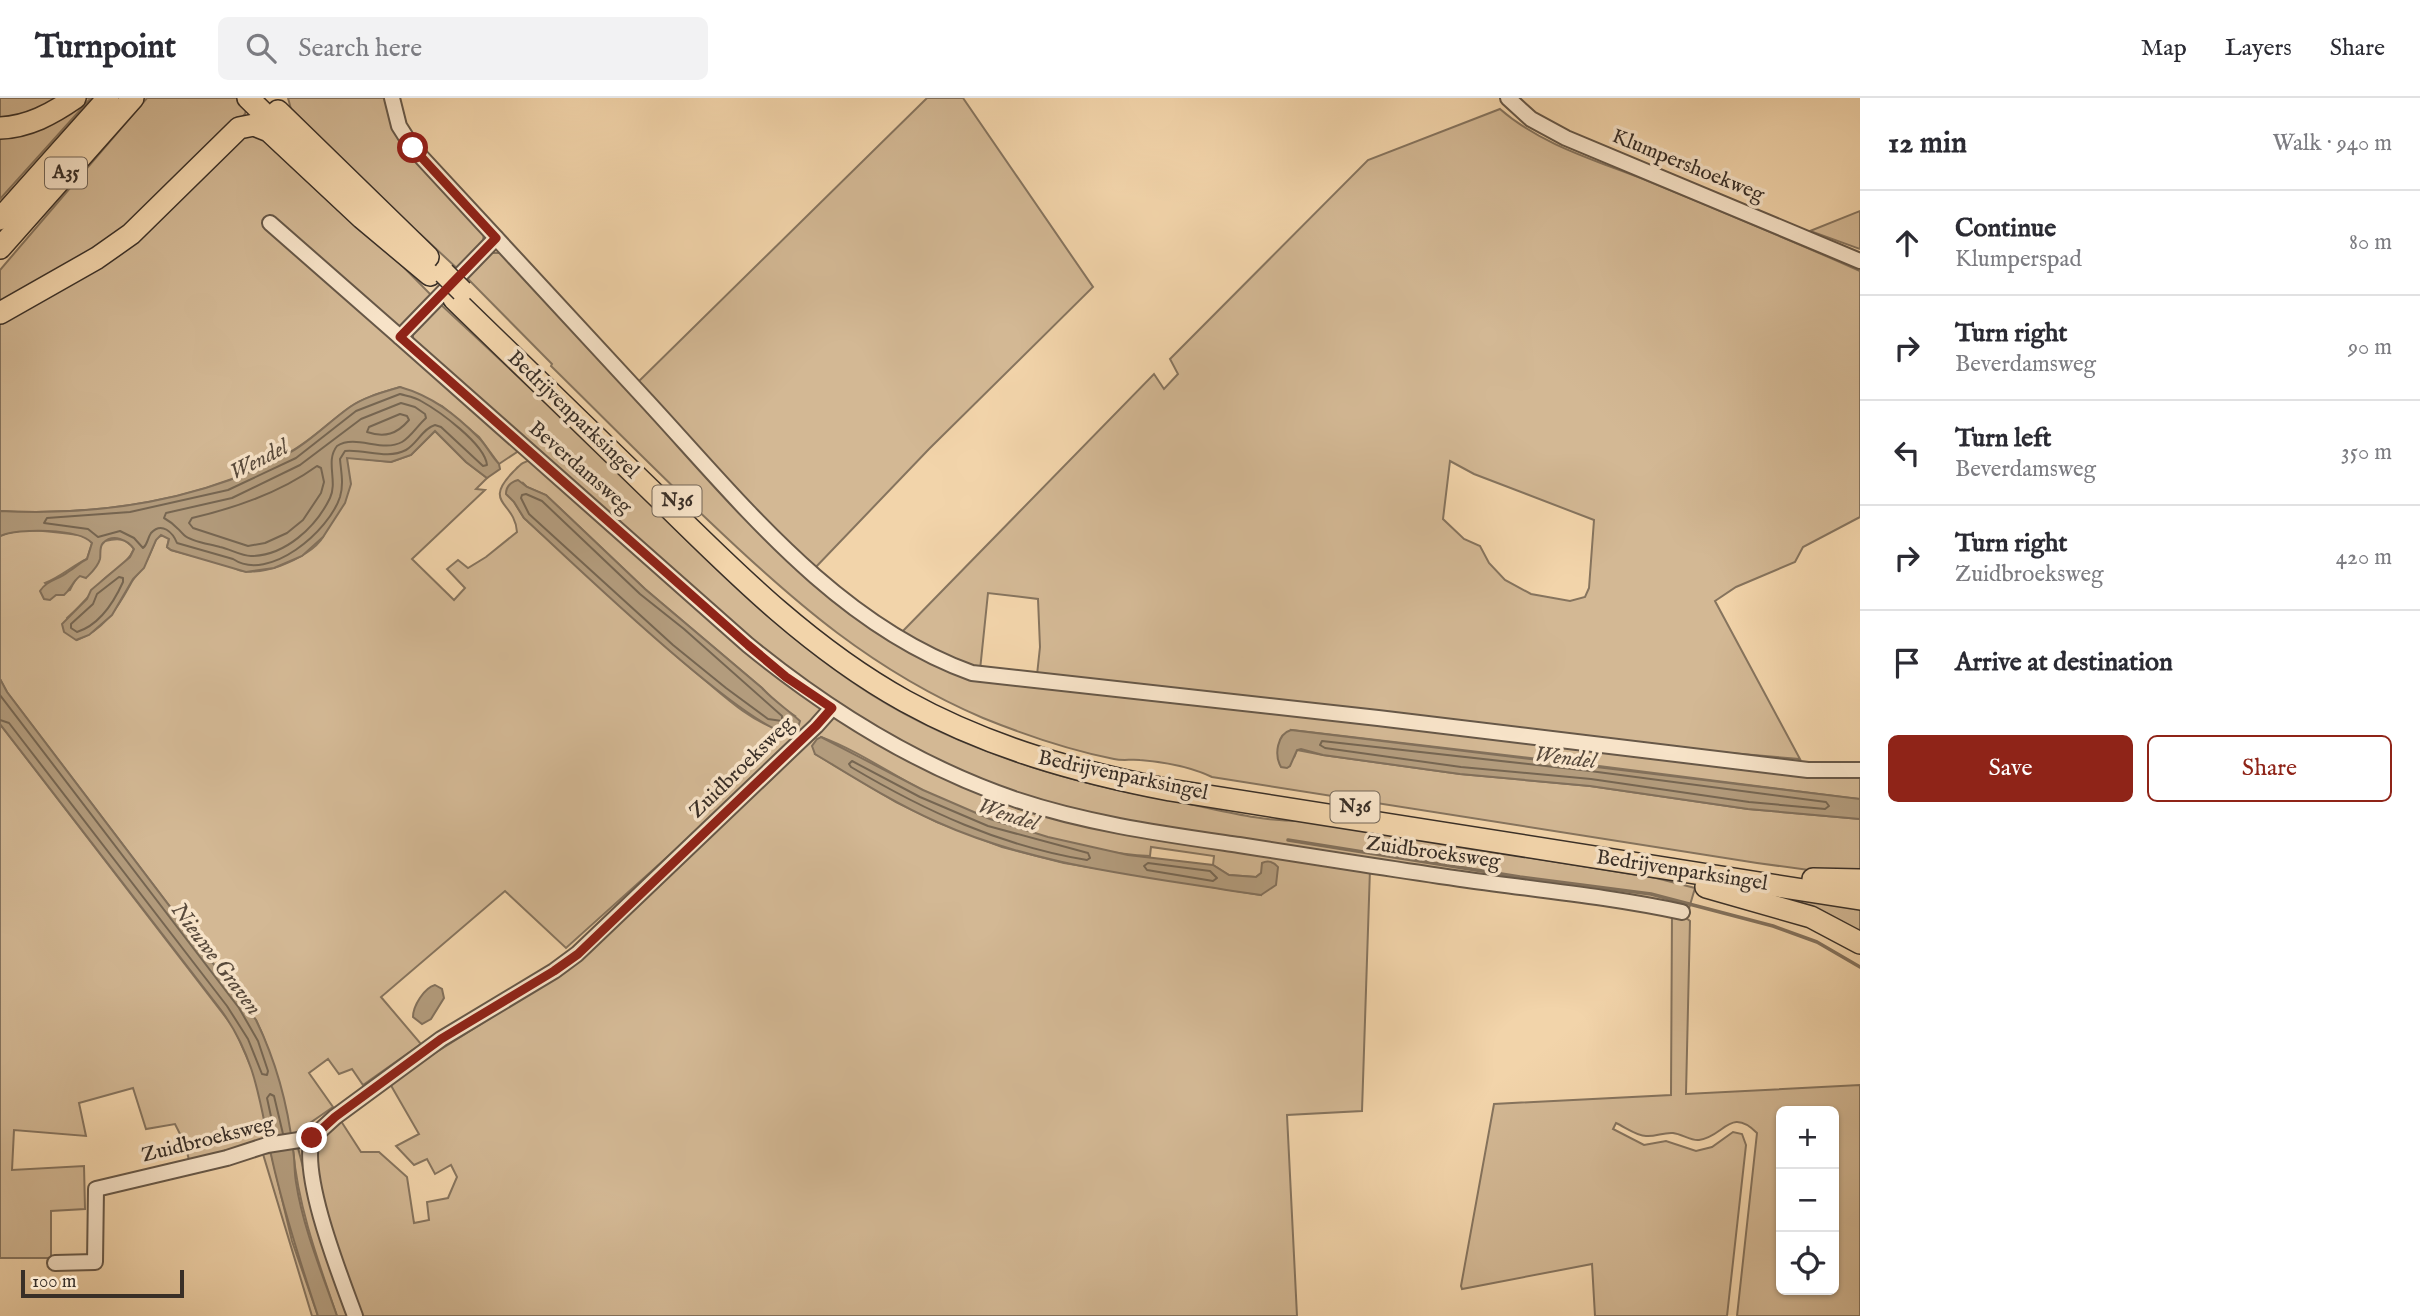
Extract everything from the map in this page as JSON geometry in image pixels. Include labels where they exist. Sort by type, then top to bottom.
[{"type":"highway","points":[[0,128],[28,124],[44,118],[75,98]]},
{"type":"highway","name":"A35","points":[[0,219],[108,98]]},
{"type":"highway","name":"A35","points":[[0,248],[133,98]]},
{"type":"highway","name":"Bedrijvenparksingel","points":[[248,98],[782,600],[827,636],[888,678],[985,727],[1077,759],[1154,775],[1860,886]]},
{"type":"highway","name":"Bedrijvenparksingel","points":[[265,98],[437,276]]},
{"type":"highway","points":[[281,98],[299,132]]},
{"type":"highway","points":[[0,313],[108,251],[147,220],[234,132],[250,124],[259,125],[269,131],[362,218],[437,276]]},
{"type":"highway","name":"Bedrijvenparksingel","points":[[458,295],[690,529],[790,621],[860,674],[942,720],[1029,756],[1117,780],[1860,899]]},
{"type":"highway","name":"N36","points":[[1642,864],[1690,883],[1811,917],[1860,943]]},
{"type":"highway","name":"N36","points":[[1813,879],[1860,880]]},
{"type":"street","points":[[392,98],[399,126],[405,137],[715,476],[791,554],[849,605],[944,663],[972,673],[1808,770],[1860,770]]},
{"type":"street","name":"Klumpershoekweg","points":[[1508,98],[1531,119],[1566,138],[1860,261]]},
{"type":"street","name":"Beverdamsweg","points":[[270,223],[748,645],[786,677],[832,708]]},
{"type":"street","points":[[400,337],[496,238]]},
{"type":"street","name":"Zuidbroeksweg","points":[[55,1263],[95,1262],[96,1189],[227,1158],[267,1145],[312,1138],[335,1117],[441,1039],[578,954],[832,708],[887,743],[950,774],[1017,800],[1069,815],[1139,831],[1643,904],[1682,912]]},
{"type":"street","points":[[312,1138],[308,1156],[310,1170],[328,1238],[355,1316]]},
{"type":"shaded area","points":[[0,98],[58,98],[53,103],[14,117],[0,117]]},
{"type":"shaded area","points":[[81,98],[91,98],[0,199],[0,132]]},
{"type":"shaded area","points":[[147,98],[238,98],[247,107],[245,114],[151,212],[0,310],[0,270]]},
{"type":"shaded area","points":[[288,98],[388,98],[390,114],[483,231],[483,243],[461,272],[420,234],[417,235],[291,109]]},
{"type":"shaded area","points":[[927,98],[963,98],[1093,287],[929,449],[814,569],[635,385]]},
{"type":"shaded area","points":[[1500,109],[1533,133],[1571,151],[1860,271],[1860,517],[1803,547],[1795,562],[1736,587],[1715,601],[1800,759],[1670,748],[1037,675],[1040,647],[1038,599],[988,593],[980,670],[900,634],[1154,374],[1164,389],[1178,374],[1170,359],[1368,160]],"holes":[[[1450,461],[1474,474],[1594,520],[1589,588],[1585,597],[1570,601],[1531,594],[1505,580],[1489,563],[1480,546],[1464,539],[1443,519]]]},
{"type":"shaded area","points":[[259,133],[371,234],[434,298],[406,325],[398,327],[517,452],[499,464],[479,437],[442,406],[400,387],[356,403],[290,452],[222,483],[150,502],[112,507],[75,511],[0,511],[0,323],[61,286],[228,142]]},
{"type":"shaded area","points":[[1860,211],[1860,249],[1810,231]]},
{"type":"shaded area","points":[[490,253],[502,253],[784,553],[943,666],[1860,773],[1860,799],[1291,730],[1295,755],[1297,750],[1460,774],[1590,786],[1748,809],[1860,819],[1860,877],[1212,777],[1168,764],[1117,760],[1031,736],[983,718],[906,679],[837,633],[773,580],[710,522],[551,366],[552,364],[466,277]]},
{"type":"shaded area","points":[[438,302],[585,440],[718,571],[777,624],[839,673],[872,695],[943,733],[1018,763],[1135,794],[1254,817],[1304,821],[1656,878],[1695,888],[1688,912],[1139,828],[986,786],[918,755],[779,669],[413,341],[413,331]]},
{"type":"shaded area","points":[[435,431],[466,462],[487,478],[476,489],[485,490],[412,559],[454,600],[465,588],[447,569],[458,560],[468,568],[517,532],[515,522],[500,497],[500,491],[504,482],[518,467],[533,460],[820,707],[821,711],[784,752],[566,948],[505,891],[381,997],[421,1044],[363,1085],[352,1069],[339,1074],[328,1059],[309,1073],[333,1107],[291,1136],[272,1063],[256,1020],[7,692],[0,679],[0,536],[31,530],[86,536],[92,543],[87,559],[45,583],[56,595],[70,590],[105,541],[121,540],[134,549],[124,563],[102,581],[67,618],[77,640],[102,625],[114,610],[144,565],[157,537],[165,535],[169,539],[167,547],[171,550],[240,570],[253,572],[280,566],[307,553],[323,537],[346,457],[391,462],[411,455]],"holes":[[[523,483],[546,495],[645,589],[762,688],[777,704],[795,716],[777,729],[756,720],[678,658],[524,518],[514,502]]]},
{"type":"shaded area","points":[[832,713],[1014,801],[1370,869],[1362,1111],[1287,1115],[1297,1316],[361,1316],[318,1188],[316,1141],[339,1118],[361,1152],[379,1152],[407,1177],[414,1223],[429,1220],[427,1202],[448,1198],[457,1177],[451,1165],[435,1174],[427,1159],[414,1165],[396,1146],[419,1134],[389,1082],[538,988],[592,947],[780,771]],"holes":[[[821,737],[945,801],[1032,833],[1123,854],[1150,856],[1151,847],[1214,856],[1213,865],[1229,875],[1256,877],[1261,873],[1261,895],[1064,863],[1002,847],[937,822],[896,802],[815,754]]]},
{"type":"shaded area","points":[[0,724],[234,1028],[256,1078],[269,1141],[189,1160],[183,1136],[175,1124],[146,1129],[133,1088],[79,1103],[86,1136],[14,1130],[12,1170],[84,1166],[85,1209],[51,1211],[51,1258],[0,1258]]},
{"type":"shaded area","points":[[1706,881],[1860,905],[1860,939]]},
{"type":"shaded area","points":[[1672,912],[1681,914],[1690,921],[1686,1094],[1860,1085],[1860,1316],[1737,1316],[1757,1133],[1740,1122],[1727,1125],[1708,1138],[1699,1140],[1673,1133],[1642,1136],[1616,1123],[1613,1129],[1644,1145],[1666,1141],[1696,1151],[1712,1147],[1733,1132],[1742,1134],[1746,1145],[1727,1316],[1595,1316],[1592,1264],[1462,1289],[1494,1104],[1671,1095]]},
{"type":"shaded area","points":[[298,1148],[317,1221],[349,1316],[337,1316],[310,1234],[296,1171],[293,1149]]},
{"type":"shaded area","points":[[271,1153],[292,1241],[318,1316],[312,1316],[263,1154]]},
{"type":"water","points":[[400,387],[433,401],[461,421],[482,441],[500,469],[487,478],[466,462],[435,431],[411,455],[391,462],[347,458],[351,484],[345,503],[323,537],[302,556],[274,568],[246,572],[171,550],[167,547],[169,539],[161,535],[156,540],[144,568],[133,579],[112,615],[89,635],[76,640],[64,632],[62,624],[87,599],[91,590],[130,557],[134,549],[120,539],[107,540],[102,545],[99,562],[92,572],[86,578],[80,576],[64,595],[56,595],[50,600],[44,599],[40,591],[87,559],[92,543],[85,538],[62,532],[20,532],[0,536],[0,511],[75,511],[112,507],[187,494],[223,483],[291,452],[356,403]]},
{"type":"water","points":[[518,480],[546,495],[645,589],[800,721],[796,734],[775,729],[743,710],[616,604],[524,518],[506,494],[509,485]]},
{"type":"water","points":[[0,679],[7,692],[256,1020],[280,1083],[291,1133],[303,1216],[337,1316],[318,1316],[280,1190],[257,1088],[234,1030],[0,724]]},
{"type":"water","points":[[1291,730],[1860,799],[1860,819],[1748,809],[1590,786],[1460,774],[1323,755],[1301,749],[1297,750],[1290,766],[1281,767],[1278,746],[1286,732]]},
{"type":"water","points":[[821,737],[923,790],[990,819],[1048,837],[1128,855],[1213,865],[1229,875],[1256,877],[1261,873],[1262,863],[1271,862],[1278,867],[1276,885],[1261,895],[1082,866],[1008,848],[937,822],[860,781],[815,754],[812,746]]},
{"type":"water","points":[[435,985],[442,989],[444,998],[431,1019],[422,1024],[413,1017],[415,1008],[423,994]]},
{"type":"waterway","points":[[1288,840],[1520,877],[1651,894],[1773,926],[1817,942],[1860,967]]},
{"type":"route","points":[[312,1138],[335,1117],[441,1039],[578,954],[832,708],[786,677],[748,645],[400,337],[496,238],[413,148]]},
{"type":"water label","name":"Wendel","points":[[259,460]]},
{"type":"water label","name":"Wendel","points":[[1565,758]]},
{"type":"water label","name":"Wendel","points":[[1008,815]]},
{"type":"water label","name":"Nieuwe Graven","points":[[216,959]]}]
